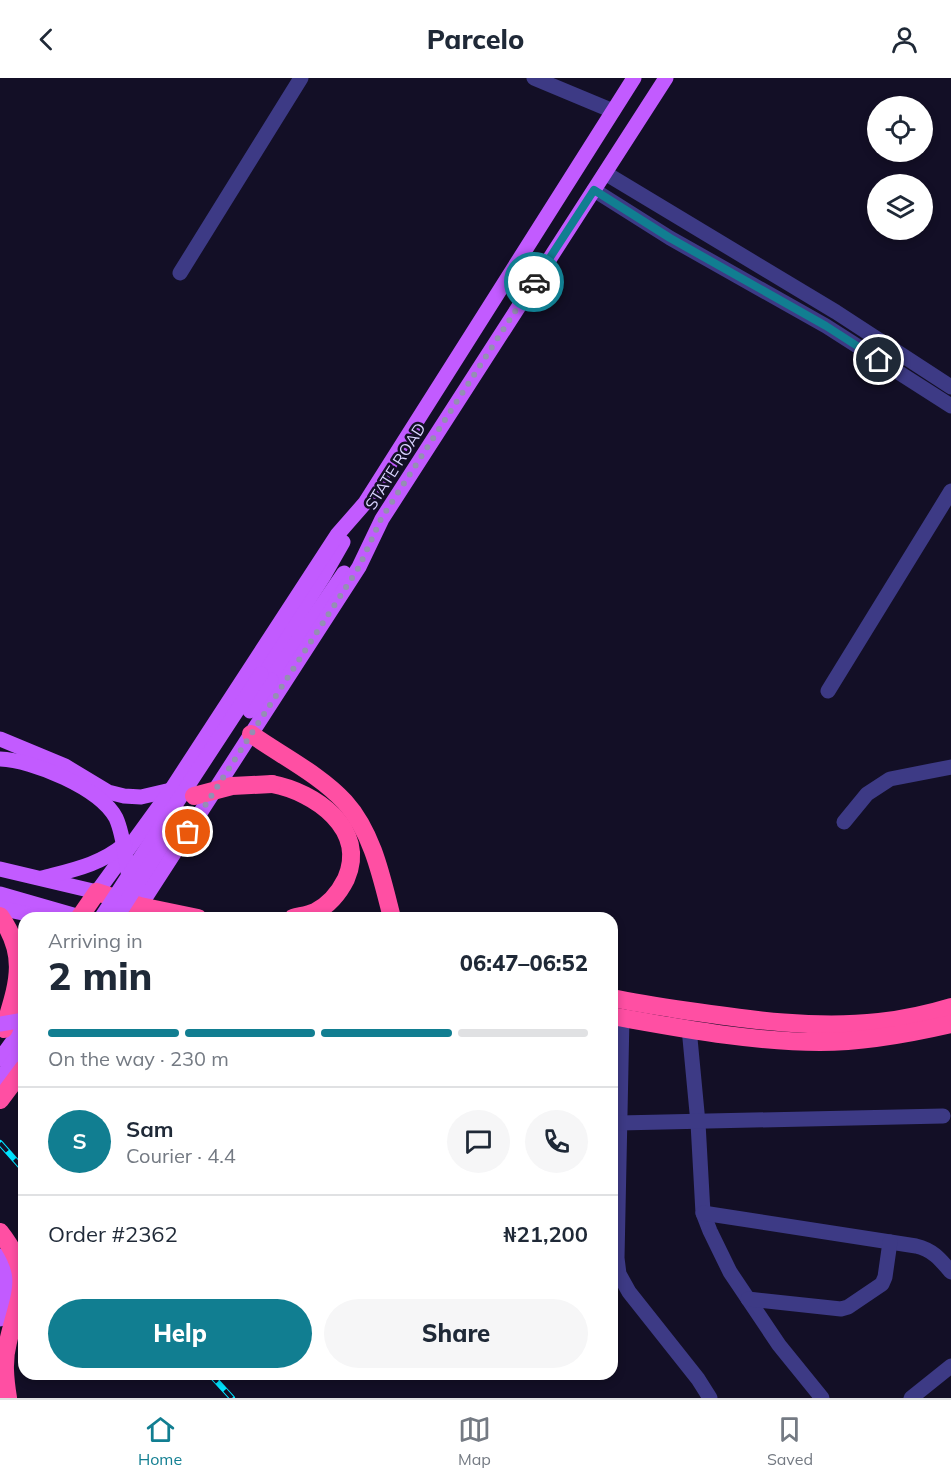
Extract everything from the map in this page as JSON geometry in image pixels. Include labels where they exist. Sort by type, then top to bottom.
[{"type":"highway","points":[[251,734],[314,775],[345,802],[361,825],[381,872],[391,912]]},
{"type":"highway","points":[[194,796],[232,786],[272,784],[284,786],[319,802],[340,824],[350,846],[349,871],[336,895],[327,905],[314,912]]},
{"type":"highway","points":[[84,912],[97,892],[136,912]]},
{"type":"highway","points":[[0,916],[12,937],[18,956]]},
{"type":"highway","points":[[1,1029],[15,989],[18,973]]},
{"type":"highway","points":[[618,999],[736,1018],[811,1023],[879,1022],[951,1007]]},
{"type":"highway","points":[[1,1029],[18,1008]]},
{"type":"highway","points":[[618,1016],[773,1041],[868,1040],[914,1033],[951,1024]]},
{"type":"highway","points":[[0,1100],[15,1081]]},
{"type":"highway","points":[[0,1232],[18,1259]]},
{"type":"highway","points":[[8,1398],[4,1366],[7,1343],[18,1303]]},
{"type":"main road","name":"STATE ROAD","points":[[97,892],[171,790],[337,535],[365,502],[634,78]]},
{"type":"main road","name":"STATE ROAD","points":[[136,912],[359,567],[381,519],[666,78]]},
{"type":"main road","points":[[120,912],[266,677],[365,502]]},
{"type":"main road","points":[[105,912],[266,677],[381,519]]},
{"type":"main road","points":[[0,740],[65,766],[108,792],[141,797],[171,790]]},
{"type":"main road","points":[[0,759],[28,764],[51,772],[71,781],[106,805],[115,817],[122,835],[129,877]]},
{"type":"main road","points":[[39,879],[95,863],[114,853],[141,831]]},
{"type":"main road","points":[[0,869],[97,892]]},
{"type":"main road","points":[[0,894],[60,912]]},
{"type":"main road","points":[[0,908],[18,912]]},
{"type":"main road","points":[[1,1029],[18,1022]]},
{"type":"main road","points":[[0,1059],[18,1034]]},
{"type":"main road","points":[[0,1256],[5,1265],[8,1282],[7,1298],[0,1319]]},
{"type":"street","points":[[180,273],[301,78]]},
{"type":"street","points":[[534,78],[613,111]]},
{"type":"street","points":[[605,172],[836,312],[951,387]]},
{"type":"street","points":[[594,190],[670,238],[826,326],[951,406]]},
{"type":"street","points":[[828,690],[951,491]]},
{"type":"street","points":[[844,822],[867,794],[890,779],[951,767]]},
{"type":"street","points":[[689,1028],[698,1123],[703,1213],[730,1272],[779,1345],[822,1398]]},
{"type":"street","points":[[618,1070],[618,1190]]},
{"type":"street","points":[[619,1123],[943,1116]]},
{"type":"street","points":[[703,1213],[927,1248],[938,1256],[951,1272]]},
{"type":"street","points":[[748,1299],[841,1309],[848,1307],[882,1284],[890,1242]]},
{"type":"street","points":[[618,1278],[698,1379],[710,1398]]},
{"type":"street","points":[[911,1398],[951,1366]]},
{"type":"street","points":[[698,1379],[718,1398]]},
{"type":"railway","points":[[0,1143],[18,1163]]},
{"type":"railway","points":[[216,1380],[232,1398]]},
{"type":"way so far","points":[[188,832],[359,567],[381,519],[534,282]]},
{"type":"route","points":[[534,282],[594,190],[670,238],[826,326],[879,360]]}]
